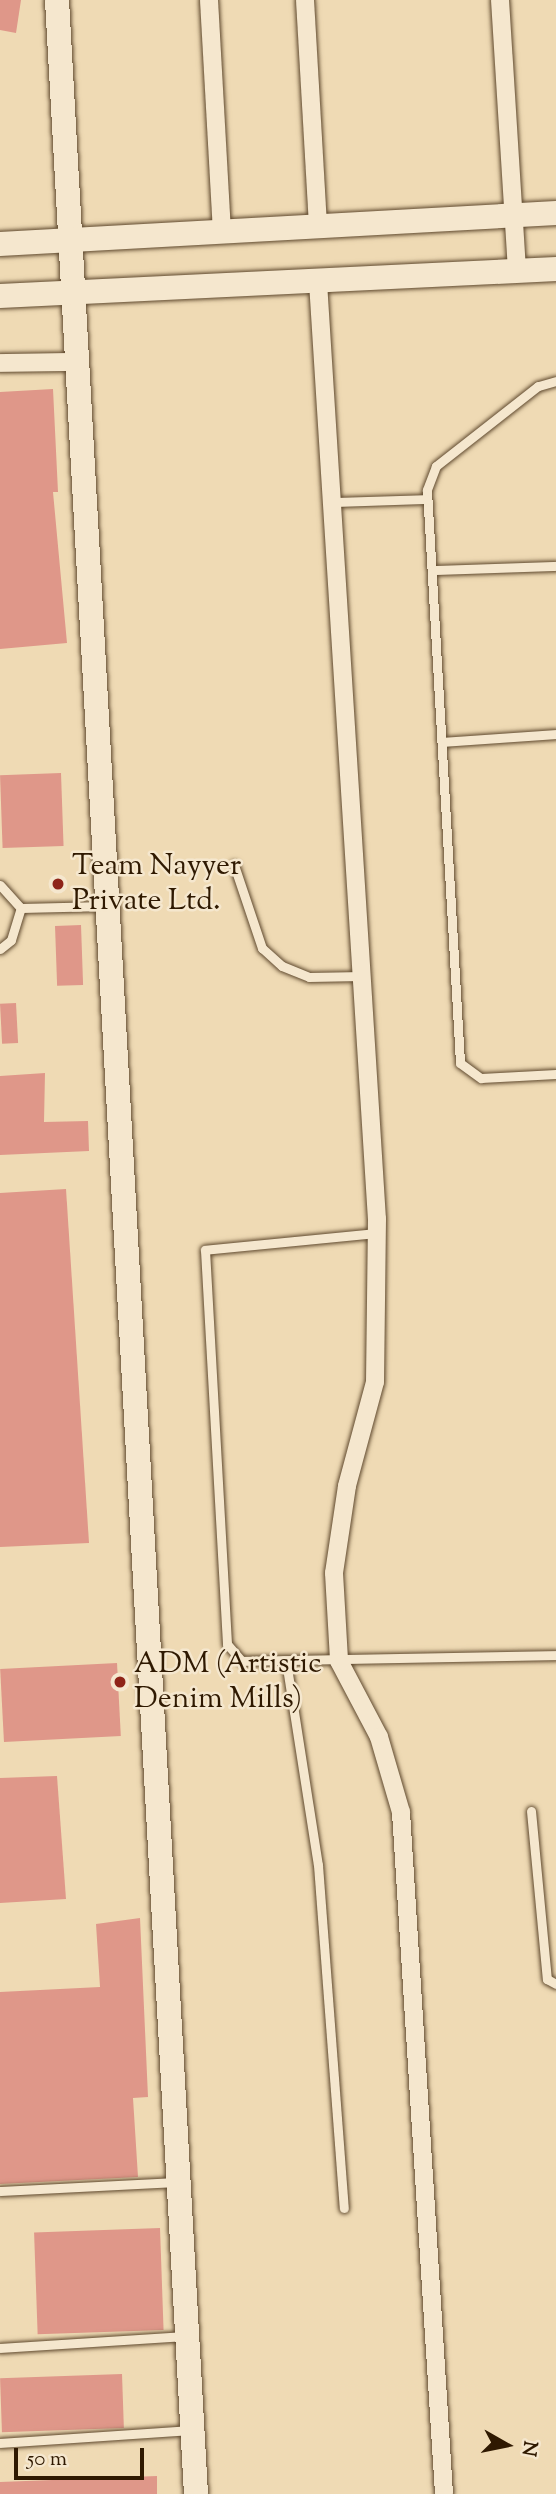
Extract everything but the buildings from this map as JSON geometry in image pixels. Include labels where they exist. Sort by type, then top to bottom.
[{"type":"street","points":[[57,0],[76,362],[110,906],[196,2494]]},
{"type":"street","points":[[209,0],[222,232]]},
{"type":"street","points":[[305,0],[317,226]]},
{"type":"street","points":[[500,0],[517,270]]},
{"type":"street","points":[[0,244],[556,213]]},
{"type":"street","points":[[0,296],[556,269]]},
{"type":"street","points":[[318,282],[377,1233],[371,1410],[347,1486],[334,1573],[339,1661],[379,1737],[401,1812],[444,2494]]},
{"type":"street","points":[[0,363],[76,362]]},
{"type":"lane","points":[[556,381],[532,391],[436,466],[428,478],[427,499],[460,1063],[481,1078],[556,1074]]},
{"type":"lane","points":[[332,502],[427,499]]},
{"type":"lane","points":[[433,570],[556,566]]},
{"type":"lane","points":[[442,742],[556,734]]},
{"type":"lane","points":[[234,864],[247,918],[272,957],[309,977],[362,976]]},
{"type":"lane","points":[[0,885],[21,908],[110,906]]},
{"type":"lane","points":[[0,949],[11,940],[21,908]]},
{"type":"lane","points":[[377,1233],[210,1245],[203,1257],[227,1644],[242,1661],[556,1656]]},
{"type":"lane","points":[[286,1661],[312,1809],[344,2208]]},
{"type":"lane","points":[[531,1811],[547,1979],[556,1984]]},
{"type":"lane","points":[[0,2191],[179,2182]]},
{"type":"lane","points":[[0,2347],[187,2336]]},
{"type":"lane","points":[[0,2443],[192,2430]]},
{"type":"place","name":"Team Nayyer Private Ltd.","points":[[58,884]]},
{"type":"place","name":"ADM (Artistic Denim Mills)","points":[[120,1682]]}]
